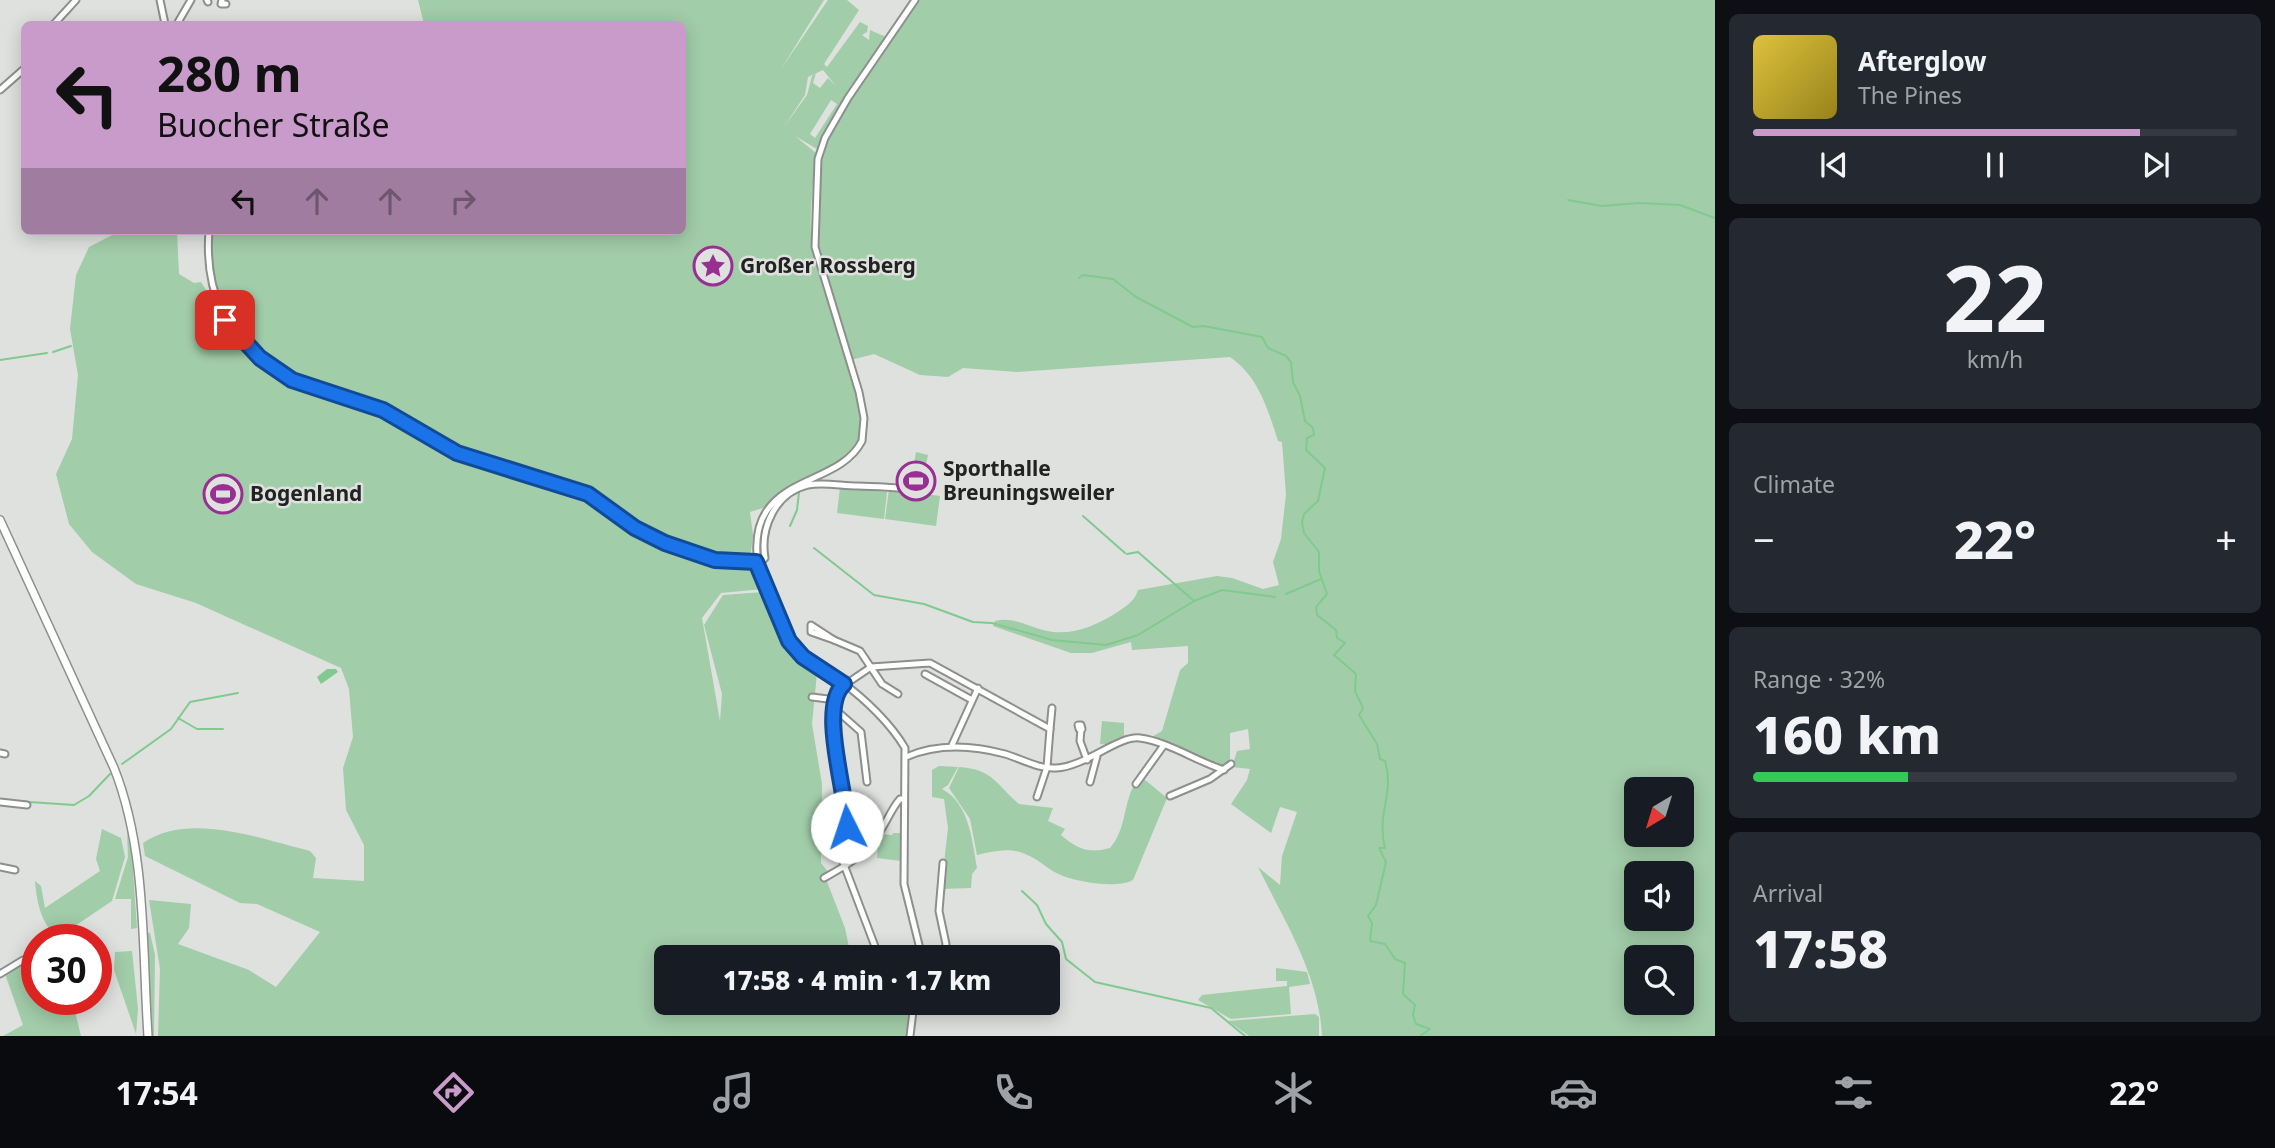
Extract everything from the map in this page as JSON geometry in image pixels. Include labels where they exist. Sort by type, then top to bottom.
[{"type":"main road","points":[[0,520],[97,731],[127,803],[137,863],[148,1036]]},
{"type":"street","points":[[57,21],[76,0]]},
{"type":"street","points":[[160,0],[164,21]]},
{"type":"street","points":[[179,21],[191,0]]},
{"type":"street","points":[[915,0],[852,92],[819,155],[815,247],[859,393],[864,418],[862,441],[853,453],[832,469],[778,498],[766,512],[757,532],[756,562],[789,641],[803,657],[844,684],[895,733],[905,748],[904,799],[907,832],[904,884],[918,945]]},
{"type":"street","points":[[0,90],[21,72]]},
{"type":"street","points":[[209,235],[211,288],[225,320],[260,358],[292,380],[383,410],[457,453],[588,494],[635,528],[665,543],[715,560],[756,562],[765,558],[766,530],[772,512],[790,494],[806,486],[888,485],[923,491]]},
{"type":"street","points":[[834,640],[858,649],[882,684],[898,694]]},
{"type":"street","points":[[874,945],[844,869],[847,816],[833,738],[836,699],[844,684],[871,667],[930,663],[1050,729]]},
{"type":"street","points":[[925,674],[972,700]]},
{"type":"street","points":[[952,745],[978,688]]},
{"type":"street","points":[[812,697],[836,699]]},
{"type":"street","points":[[1037,797],[1048,768],[1052,708]]},
{"type":"street","points":[[835,709],[862,732],[867,782]]},
{"type":"street","points":[[1079,716],[1080,741],[1087,760]]},
{"type":"street","points":[[906,757],[924,749],[952,745],[1005,754],[1048,768],[1087,760],[1126,738],[1142,738],[1164,745],[1195,761],[1224,770]]},
{"type":"street","points":[[1136,785],[1164,745]]},
{"type":"street","points":[[1090,782],[1097,756]]},
{"type":"street","points":[[1170,796],[1231,764]]},
{"type":"street","points":[[824,878],[844,869],[870,846],[892,808],[900,799],[904,799]]},
{"type":"street","points":[[0,802],[27,805]]},
{"type":"street","points":[[943,863],[939,911],[946,945]]},
{"type":"street","points":[[0,867],[15,870]]},
{"type":"street","points":[[0,974],[21,961]]},
{"type":"street","points":[[910,1036],[913,1015]]},
{"type":"shaded area","points":[[418,0],[824,0],[781,69],[828,0],[847,0],[859,10],[824,64],[827,67],[860,22],[868,26],[867,32],[862,35],[869,40],[870,30],[886,37],[817,149],[795,136],[816,153],[811,212],[812,244],[817,269],[856,390],[861,440],[832,468],[772,501],[766,507],[750,512],[753,535],[750,560],[704,556],[688,551],[639,529],[593,493],[447,446],[387,409],[295,378],[276,367],[249,345],[220,306],[210,273],[209,235],[686,235],[686,21],[423,21]],"holes":[[[823,70],[836,86],[828,78],[820,88],[813,83],[816,73]],[[815,74],[807,95],[784,127],[805,95],[808,77]],[[831,100],[837,104],[815,138],[810,134]]]},
{"type":"shaded area","points":[[917,0],[1715,0],[1715,1036],[1322,1036],[1315,991],[1308,970],[1258,867],[1280,885],[1282,856],[1297,812],[1280,807],[1271,833],[1231,804],[1247,780],[1250,769],[1232,767],[1237,751],[1250,749],[1248,729],[1230,733],[1230,761],[1223,768],[1150,738],[1162,731],[1180,670],[1188,663],[1188,646],[1132,650],[1131,642],[1092,653],[1071,653],[993,626],[995,621],[1007,620],[1053,632],[1081,629],[1099,623],[1123,608],[1132,601],[1138,590],[1217,576],[1232,578],[1263,589],[1279,585],[1273,562],[1281,539],[1286,494],[1282,442],[1278,441],[1255,383],[1230,357],[1017,372],[963,368],[948,377],[920,375],[874,354],[851,360],[817,243],[822,161],[833,128]]},
{"type":"shaded area","points":[[112,235],[177,235],[179,274],[194,283],[201,282],[235,337],[258,360],[288,380],[376,410],[457,456],[584,496],[628,526],[703,559],[753,567],[763,589],[721,593],[702,618],[720,721],[722,694],[704,625],[723,595],[765,592],[792,647],[817,673],[812,724],[822,784],[821,863],[829,873],[826,879],[845,928],[849,945],[654,945],[654,1015],[908,1015],[906,1036],[158,1036],[160,969],[149,900],[191,904],[189,928],[178,944],[249,970],[276,987],[320,932],[257,904],[240,903],[145,856],[143,843],[161,834],[181,829],[225,830],[310,851],[316,858],[313,878],[364,881],[364,845],[346,810],[343,768],[353,737],[349,689],[341,668],[196,603],[136,584],[92,552],[69,524],[56,474],[72,439],[78,375],[70,329],[76,275],[89,247]]},
{"type":"shaded area","points":[[916,452],[928,455],[925,470],[913,470]]},
{"type":"shaded area","points":[[840,487],[887,492],[884,519],[837,513]]},
{"type":"shaded area","points":[[889,489],[940,496],[936,526],[885,519]]},
{"type":"shaded area","points":[[327,669],[336,669],[338,672],[321,684],[317,677]]},
{"type":"shaded area","points":[[1102,721],[1124,723],[1124,737],[1114,745],[1100,744]]},
{"type":"shaded area","points":[[939,766],[958,767],[948,785],[942,789],[958,803],[968,823],[977,868],[972,874],[971,888],[941,889],[948,828],[944,799],[932,797],[932,770]]},
{"type":"shaded area","points":[[959,767],[971,768],[988,775],[1019,804],[1053,808],[1048,821],[1065,829],[1061,835],[1072,844],[1089,850],[1110,848],[1115,841],[1134,785],[1138,787],[1144,779],[1167,798],[1133,880],[1118,884],[1088,882],[1058,874],[1019,852],[1001,850],[977,855],[970,819],[949,788]]},
{"type":"shaded area","points":[[102,829],[121,838],[125,857],[112,901],[78,924],[46,924],[35,881],[41,886],[45,908],[100,871],[96,859]]},
{"type":"shaded area","points":[[127,832],[132,856],[137,928],[131,929],[131,899],[115,899],[128,857]]},
{"type":"shaded area","points":[[904,833],[901,861],[877,858],[878,847],[873,845],[881,834]]},
{"type":"shaded area","points":[[143,932],[150,933],[155,955],[154,1036],[149,1036]]},
{"type":"shaded area","points":[[132,951],[138,1009],[136,1034],[114,970],[115,952]]},
{"type":"shaded area","points":[[21,961],[21,1015],[76,1015],[81,1036],[3,1036],[23,1025],[4,971]]},
{"type":"shaded area","points":[[1276,968],[1307,972],[1310,984],[1289,987],[1291,1014],[1231,1019],[1198,1000],[1202,995],[1287,986],[1287,981],[1276,981]]},
{"type":"shaded area","points":[[1315,1014],[1319,1017],[1319,1036],[1249,1036],[1228,1021]]},
{"type":"waterway","points":[[1568,200],[1602,206],[1639,203],[1680,205],[1715,218]]},
{"type":"waterway","points":[[1079,278],[1083,275],[1113,279],[1136,297],[1193,327],[1204,326],[1262,337],[1268,348],[1286,356],[1291,362],[1293,382],[1300,396],[1305,421],[1313,428],[1314,435],[1307,438],[1306,450],[1325,468],[1318,501],[1304,514],[1302,522],[1304,533],[1319,552],[1319,571],[1327,594],[1316,607],[1317,615],[1336,630],[1337,638],[1345,643],[1334,655],[1356,674],[1355,691],[1363,708],[1359,715],[1377,744],[1380,759],[1385,761],[1388,773],[1383,824],[1385,848],[1379,848],[1386,862],[1376,905],[1368,916],[1372,923],[1370,941],[1385,944],[1395,959],[1405,963],[1403,994],[1415,1005],[1413,1015],[1416,1024],[1430,1029],[1420,1036]]},
{"type":"waterway","points":[[53,352],[71,346]]},
{"type":"waterway","points":[[0,360],[47,353]]},
{"type":"waterway","points":[[790,526],[797,510],[799,492]]},
{"type":"waterway","points":[[1083,516],[1125,553]]},
{"type":"waterway","points":[[814,548],[874,595],[924,604],[973,622],[991,623]]},
{"type":"waterway","points":[[1127,554],[1138,552],[1194,601]]},
{"type":"waterway","points":[[1286,594],[1321,579]]},
{"type":"waterway","points":[[992,623],[1052,640],[1106,645],[1138,635],[1194,601],[1222,590],[1275,597]]},
{"type":"waterway","points":[[122,764],[171,729],[190,702],[238,693]]},
{"type":"waterway","points":[[178,718],[197,729],[223,729]]},
{"type":"waterway","points":[[15,801],[74,805],[89,796],[110,774]]},
{"type":"waterway","points":[[1022,891],[1037,905],[1046,924],[1062,942],[1066,959],[1095,982],[1211,1008],[1245,1036]]},
{"type":"place","name":"Großer Rossberg","points":[[713,266]]},
{"type":"place","name":"Sporthalle Breuningsweiler","points":[[916,481]]},
{"type":"place","name":"Bogenland","points":[[223,494]]},
{"type":"route","points":[[225,320],[260,358],[292,380],[383,410],[436,444],[457,453],[588,494],[635,528],[695,555],[715,560],[756,562],[780,626],[789,641],[803,657],[844,684],[837,692],[832,727],[845,798],[847,827]]}]
